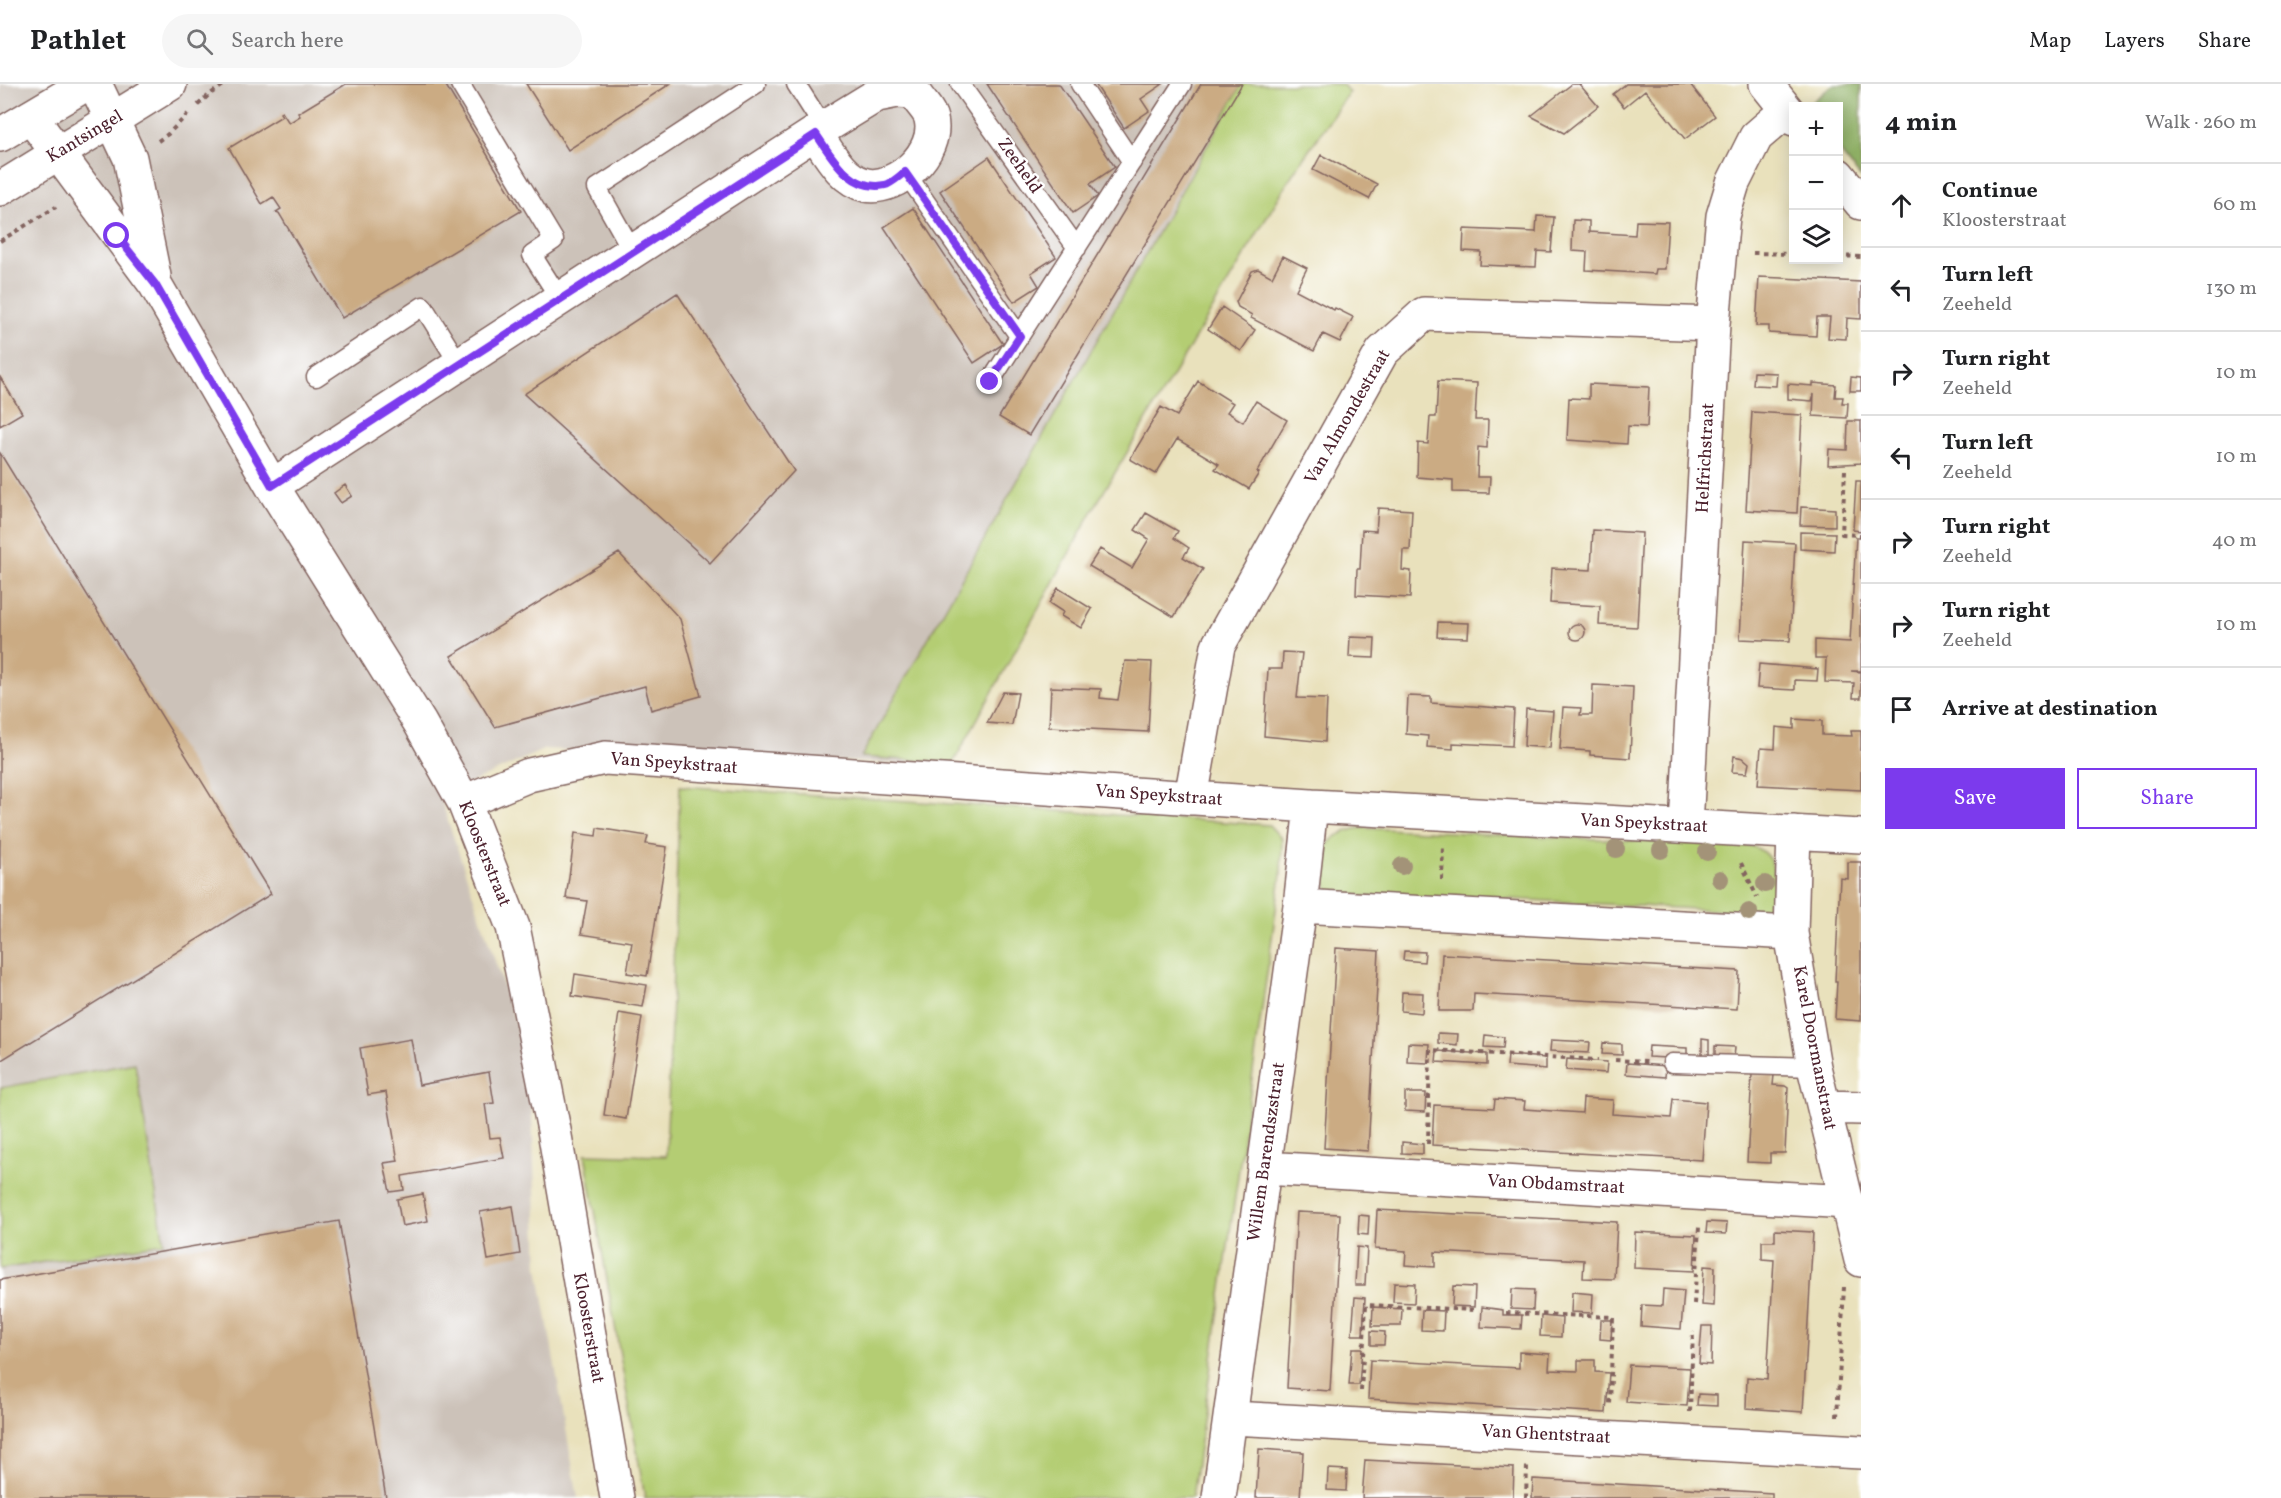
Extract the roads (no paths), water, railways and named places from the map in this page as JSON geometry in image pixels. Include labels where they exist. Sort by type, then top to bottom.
[{"type":"street","points":[[0,135],[86,84]]},
{"type":"street","name":"Kloosterstraat","points":[[95,84],[130,158],[155,284]]},
{"type":"street","name":"Kantsingel","points":[[0,189],[170,84]]},
{"type":"street","points":[[1766,84],[1789,114]]},
{"type":"street","points":[[272,486],[459,364],[820,131],[877,95],[908,88],[931,119],[931,143],[918,163],[886,185],[865,184],[843,172],[820,131]]},
{"type":"street","name":"Helfrichstraat","points":[[1686,826],[1713,324],[1723,216],[1733,183],[1756,137],[1789,116]]},
{"type":"street","name":"Kloosterstraat","points":[[31,117],[155,284],[272,486],[420,723],[464,802],[513,927],[554,1130],[617,1498]]},
{"type":"street","points":[[1843,180],[1861,203]]},
{"type":"street","name":"Van Almondestraat","points":[[1191,798],[1218,646],[1382,352],[1424,314],[1713,324]]},
{"type":"street","name":"Van Speykstraat","points":[[464,802],[529,775],[605,758],[1311,806],[1861,836]]},
{"type":"street","name":"Willem Barendszstraat","points":[[1219,1498],[1300,906],[1311,806]]},
{"type":"street","name":"Karel Doormanstraat","points":[[1794,832],[1779,932],[1848,1202],[1853,1270]]},
{"type":"street","points":[[1300,906],[1779,932]]},
{"type":"street","points":[[1824,1107],[1861,1108]]},
{"type":"street","name":"Van Obdamstraat","points":[[1264,1168],[1848,1202]]},
{"type":"street","name":"Van Ghentstraat","points":[[1231,1418],[1848,1451]]},
{"type":"lane","points":[[460,84],[554,240],[532,255],[560,299]]},
{"type":"lane","points":[[633,252],[597,188],[756,84]]},
{"type":"lane","points":[[796,84],[820,131]]},
{"type":"lane","name":"Zeeheld","points":[[960,84],[1077,248]]},
{"type":"lane","points":[[1080,84],[1132,162]]},
{"type":"lane","points":[[990,382],[1182,84]]},
{"type":"lane","points":[[905,172],[1020,336]]},
{"type":"lane","points":[[316,377],[423,306],[459,364]]},
{"type":"lane","points":[[1672,1064],[1814,1067]]}]
